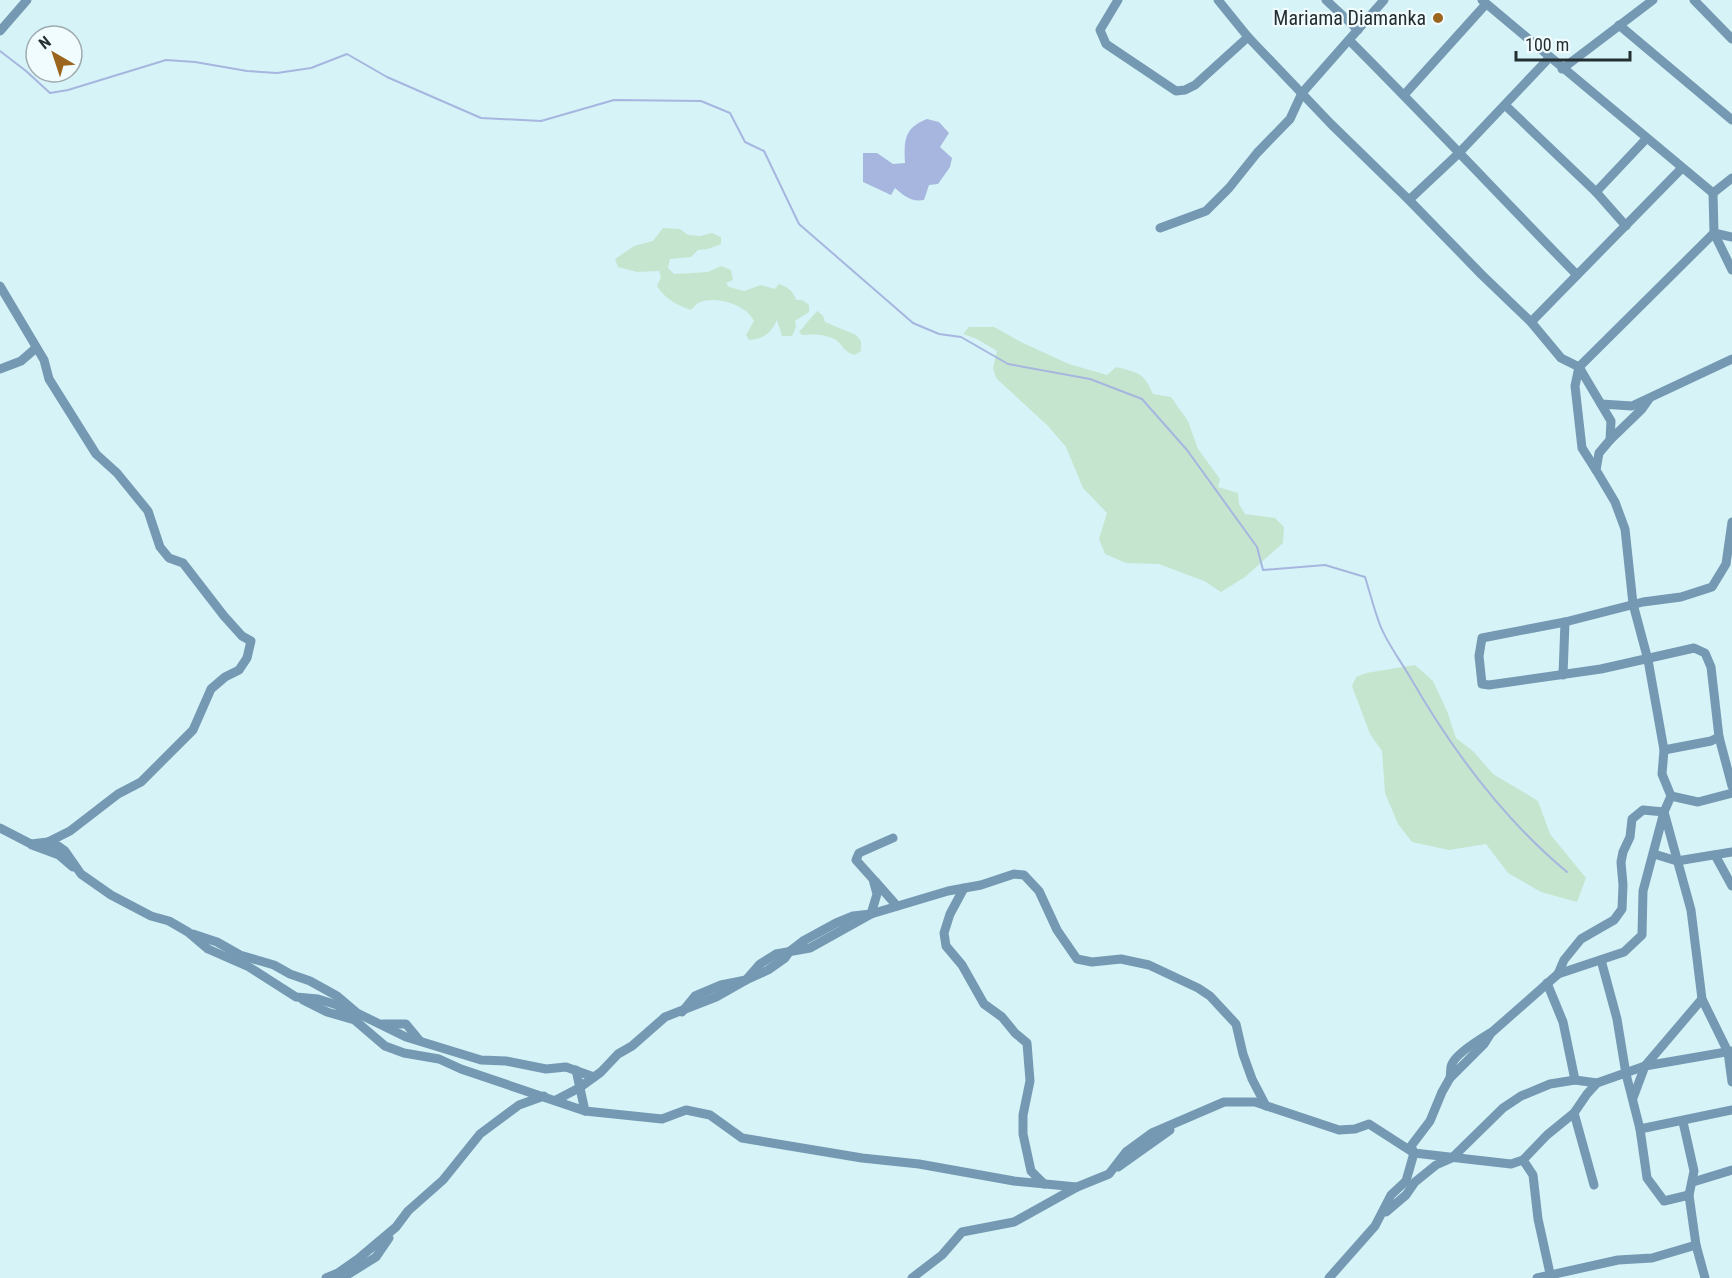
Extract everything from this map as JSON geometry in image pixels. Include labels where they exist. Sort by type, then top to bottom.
[{"type":"street","points":[[0,31],[27,0]]},
{"type":"street","points":[[1118,0],[1100,30],[1106,44],[1176,91],[1195,85],[1248,37]]},
{"type":"street","points":[[1326,0],[1358,30]]},
{"type":"street","points":[[1160,228],[1206,211],[1229,188],[1257,153],[1282,129],[1302,93],[1384,0]]},
{"type":"street","points":[[1562,69],[1653,0]]},
{"type":"street","points":[[1694,0],[1732,39]]},
{"type":"street","points":[[1225,2],[1248,37],[1331,124],[1531,322],[1561,358],[1579,367],[1611,421],[1610,440]]},
{"type":"street","points":[[1404,95],[1484,2],[1713,193],[1714,233],[1732,270]]},
{"type":"street","points":[[1619,25],[1732,120]]},
{"type":"street","points":[[1349,40],[1577,275]]},
{"type":"street","points":[[1409,200],[1458,154],[1549,58]]},
{"type":"street","points":[[1505,105],[1596,192],[1626,226]]},
{"type":"street","points":[[1596,192],[1646,138]]},
{"type":"street","points":[[1531,322],[1682,168]]},
{"type":"street","points":[[1713,193],[1732,178]]},
{"type":"street","points":[[1714,233],[1732,237]]},
{"type":"street","points":[[1375,1226],[1391,1195],[1406,1181],[1414,1153],[1411,1146],[1430,1121],[1450,1078],[1484,1044],[1491,1033],[1558,974],[1624,952],[1642,935],[1643,891],[1664,812],[1671,796],[1662,774],[1664,750],[1648,660],[1633,604],[1625,529],[1615,502],[1582,448],[1575,386],[1579,367],[1714,233]]},
{"type":"street","points":[[0,286],[44,360],[49,379],[96,454],[117,474],[148,511],[160,547],[169,558],[183,563],[224,616],[242,636],[251,641],[247,658],[239,670],[225,677],[211,689],[193,730],[141,782],[117,794],[69,831],[48,842],[31,844]]},
{"type":"street","points":[[0,369],[21,362],[36,348]]},
{"type":"street","points":[[1601,404],[1632,406],[1732,359]]},
{"type":"street","points":[[1596,470],[1599,453],[1649,399]]},
{"type":"street","points":[[1732,522],[1726,564],[1712,587],[1682,597],[1633,604],[1565,622],[1482,638],[1479,656],[1482,684],[1489,685],[1648,660],[1694,648],[1705,653],[1711,667],[1719,737],[1732,786]]},
{"type":"street","points":[[1563,675],[1565,622]]},
{"type":"street","points":[[1664,750],[1711,741],[1719,737]]},
{"type":"street","points":[[1671,796],[1698,802],[1732,793]]},
{"type":"street","points":[[1558,974],[1564,960],[1581,939],[1614,920],[1622,909],[1623,885],[1620,862],[1630,837],[1632,819],[1643,810],[1664,812]]},
{"type":"street","points":[[1664,812],[1691,910],[1701,999],[1730,1052],[1732,1082]]},
{"type":"street","points":[[0,828],[58,855],[111,895],[138,911],[169,921],[188,932],[208,949],[249,967],[296,997],[318,999],[337,1005],[385,1046],[404,1053],[439,1059],[461,1069],[585,1111],[662,1119],[686,1110],[710,1114],[742,1138],[862,1158],[919,1164],[1014,1181],[1077,1187]]},
{"type":"street","points":[[893,838],[859,853],[856,860],[897,906]]},
{"type":"street","points":[[48,842],[65,851],[81,874]]},
{"type":"street","points":[[1654,854],[1677,861],[1732,852]]},
{"type":"street","points":[[1715,855],[1732,886]]},
{"type":"street","points":[[556,1100],[594,1077],[618,1054],[632,1046],[665,1017],[716,998],[746,980],[760,964],[776,954],[810,948],[871,914],[1014,874],[1024,875],[1039,891],[1057,930],[1077,959],[1092,962],[1121,958],[1149,965],[1210,996],[1236,1024],[1246,1062],[1266,1106]]},
{"type":"street","points":[[871,914],[877,894],[873,879]]},
{"type":"street","points":[[964,888],[950,914],[944,933],[946,946],[962,965],[984,1004],[1002,1017],[1027,1043],[1030,1081],[1023,1115],[1023,1134],[1031,1171],[1044,1184]]},
{"type":"street","points":[[188,932],[217,942],[240,955],[274,965],[310,981],[337,996],[357,1013],[382,1024],[406,1024],[420,1041],[481,1060],[506,1061],[546,1069],[566,1067],[594,1077]]},
{"type":"street","points":[[1601,960],[1617,1019],[1626,1074],[1640,1130],[1647,1178],[1664,1201],[1689,1195]]},
{"type":"street","points":[[1547,983],[1563,1022],[1575,1080]]},
{"type":"street","points":[[1633,1098],[1645,1066],[1701,999]]},
{"type":"street","points":[[1329,1278],[1391,1206],[1406,1195],[1415,1182],[1436,1165],[1452,1158],[1503,1108],[1521,1096],[1550,1084],[1575,1080],[1597,1083],[1645,1066],[1730,1052]]},
{"type":"street","points":[[576,1070],[585,1111]]},
{"type":"street","points":[[912,1278],[921,1274],[942,1255],[962,1232],[1014,1222],[1077,1187],[1108,1174],[1126,1152],[1152,1133],[1224,1102],[1255,1102],[1339,1130],[1355,1129],[1369,1124],[1414,1153],[1511,1164],[1523,1160],[1546,1135],[1574,1113],[1597,1083]]},
{"type":"street","points":[[338,1278],[376,1257],[408,1210],[443,1180],[480,1134],[519,1105],[544,1096]]},
{"type":"street","points":[[1640,1130],[1732,1110]]},
{"type":"street","points":[[1574,1113],[1594,1185]]},
{"type":"street","points":[[1683,1122],[1694,1171],[1689,1195],[1696,1245],[1706,1278]]},
{"type":"street","points":[[1523,1160],[1533,1174],[1538,1219],[1551,1277]]},
{"type":"street","points":[[1693,1182],[1732,1170]]},
{"type":"street","points":[[326,1278],[338,1273],[358,1259],[396,1227]]},
{"type":"street","points":[[1537,1278],[1551,1277],[1618,1260],[1652,1258],[1696,1245]]},
{"type":"green space","points":[[663,228],[680,229],[688,235],[700,236],[712,233],[721,237],[721,244],[698,250],[691,257],[670,259],[668,268],[674,274],[708,272],[721,266],[731,270],[733,280],[726,283],[729,287],[744,291],[761,285],[775,289],[779,284],[790,290],[796,300],[802,300],[809,305],[809,312],[795,321],[796,327],[792,336],[782,336],[777,320],[766,335],[749,340],[746,335],[754,321],[750,315],[737,306],[712,300],[698,303],[691,310],[672,301],[660,291],[657,286],[661,277],[659,271],[637,272],[618,267],[615,259],[634,246],[653,241]]},
{"type":"green space","points":[[817,311],[823,316],[825,322],[856,335],[861,341],[861,351],[854,355],[832,338],[802,335],[799,332]]},
{"type":"green space","points":[[969,327],[994,327],[1069,364],[1107,375],[1116,367],[1139,374],[1153,394],[1171,397],[1188,421],[1198,449],[1220,479],[1218,487],[1238,493],[1239,504],[1245,514],[1275,518],[1284,527],[1283,543],[1245,577],[1221,592],[1204,581],[1159,564],[1126,563],[1105,554],[1099,539],[1107,513],[1083,488],[1066,447],[1048,426],[996,378],[993,368],[997,351],[963,334]]},
{"type":"green space","points":[[1415,665],[1433,681],[1456,738],[1474,752],[1493,774],[1538,801],[1550,834],[1586,878],[1577,902],[1541,892],[1508,873],[1486,844],[1449,850],[1412,842],[1398,824],[1385,793],[1382,751],[1370,734],[1352,686],[1356,677],[1366,673]]},
{"type":"water","points":[[927,119],[939,122],[949,133],[940,147],[952,158],[950,167],[938,184],[929,185],[924,200],[908,198],[895,188],[891,195],[863,182],[863,153],[877,153],[893,164],[905,163],[907,136],[914,126]]},
{"type":"waterway","points":[[0,51],[50,93],[68,90],[166,60],[277,73],[311,68],[347,54],[387,77],[481,118],[541,121],[614,100],[701,101],[730,113],[745,142],[764,151],[799,224],[913,323],[939,334],[961,337],[1008,364],[1090,379],[1142,399],[1187,450],[1257,547],[1263,570],[1325,565],[1365,577],[1386,638],[1443,731],[1500,806],[1543,851],[1567,872]]},
{"type":"place","name":"Mariama Diamanka","points":[[1438,18]]}]
